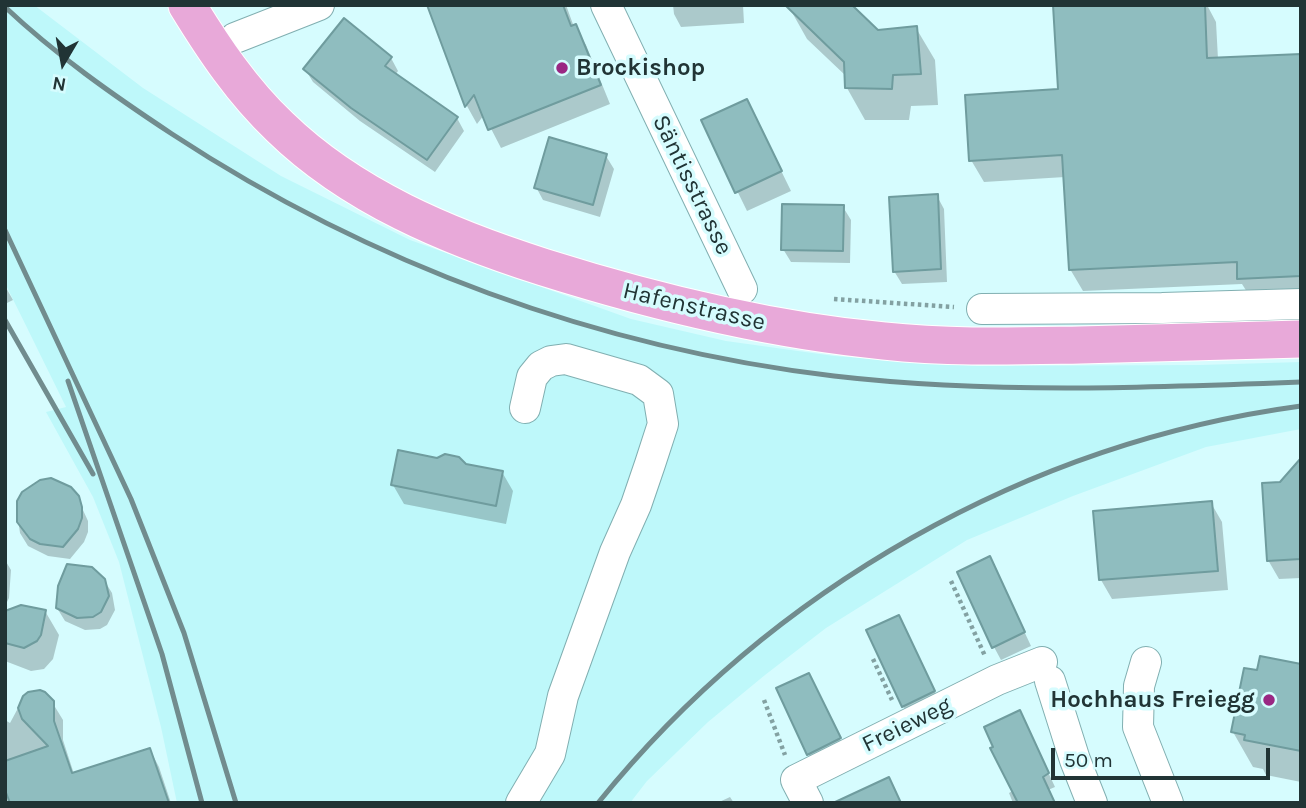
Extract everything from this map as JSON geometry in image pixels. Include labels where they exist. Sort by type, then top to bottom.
[{"type":"main road","name":"Hafenstrasse","points":[[187,5],[228,68],[248,93],[280,127],[338,174],[412,216],[494,251],[621,292],[776,326],[885,342],[1010,346],[1301,339]]},
{"type":"street","points":[[235,38],[319,5]]},
{"type":"street","name":"Säntisstrasse","points":[[606,5],[742,289]]},
{"type":"street","points":[[982,309],[1301,304]]},
{"type":"street","points":[[521,803],[550,754],[563,696],[615,552],[636,505],[663,424],[658,394],[639,380],[566,359],[551,361],[541,366],[532,377],[525,408]]},
{"type":"street","points":[[1146,662],[1139,686],[1138,727],[1168,803]]},
{"type":"street","name":"Freieweg","points":[[802,791],[904,726],[997,680],[1046,671],[1092,803]]},
{"type":"path","points":[[951,581],[997,680]]},
{"type":"path","points":[[873,659],[904,726]]},
{"type":"path","points":[[764,700],[802,791]]},
{"type":"shaded area","points":[[5,5],[34,5],[143,88],[281,176],[410,240],[631,319],[726,341],[834,356],[978,366],[1301,362],[1301,429],[1206,447],[1073,496],[967,540],[826,628],[765,675],[708,722],[647,781],[630,803],[177,803],[161,727],[119,562],[93,497],[46,412],[66,407],[5,283]]},
{"type":"building","points":[[427,5],[563,5],[571,26],[576,24],[601,85],[488,130],[474,95],[465,107]]},
{"type":"building","points":[[785,5],[852,5],[878,30],[917,26],[921,74],[893,75],[892,89],[845,88],[844,62]]},
{"type":"building","points":[[1053,5],[1205,5],[1207,58],[1301,54],[1301,276],[1237,279],[1237,262],[1069,270],[1062,155],[969,161],[965,95],[1058,89]]},
{"type":"building","points":[[344,18],[392,57],[385,66],[458,117],[427,160],[351,108],[303,69]]},
{"type":"building","points":[[747,99],[782,171],[735,193],[701,120]]},
{"type":"building","points":[[549,137],[607,154],[593,205],[534,188]]},
{"type":"building","points":[[938,194],[941,269],[893,272],[889,197]]},
{"type":"building","points":[[782,204],[844,205],[843,251],[781,250]]},
{"type":"building","points":[[398,450],[437,458],[445,454],[459,457],[466,464],[503,471],[496,506],[391,485]]},
{"type":"building","points":[[1301,458],[1301,559],[1267,561],[1262,483],[1280,482]]},
{"type":"building","points":[[51,478],[71,487],[79,496],[82,507],[78,529],[63,547],[40,544],[30,539],[17,522],[17,501],[22,492],[40,480]]},
{"type":"building","points":[[1212,501],[1218,571],[1099,580],[1093,511]]},
{"type":"building","points":[[990,556],[1025,632],[992,648],[957,572]]},
{"type":"building","points":[[67,564],[92,567],[105,579],[109,596],[101,612],[93,617],[77,618],[56,608],[58,586]]},
{"type":"building","points":[[21,605],[46,610],[41,635],[37,641],[24,648],[5,643],[5,611]]},
{"type":"building","points":[[899,615],[935,691],[902,707],[866,630]]},
{"type":"building","name":"Hochhaus Freiegg","points":[[1260,656],[1301,664],[1301,751],[1244,740],[1245,735],[1231,732],[1244,668],[1257,670]]},
{"type":"building","points":[[809,673],[841,738],[807,755],[776,688]]},
{"type":"building","points":[[40,690],[54,701],[54,721],[72,773],[150,748],[169,803],[10,803],[5,790],[5,761],[48,746],[22,719],[18,708],[23,696],[28,692]]},
{"type":"building","points":[[1020,710],[1049,773],[1043,777],[1055,803],[1018,803],[990,748],[993,747],[984,727]]},
{"type":"building","points":[[889,777],[901,803],[833,803]]},
{"type":"railway","points":[[5,7],[44,42],[107,89],[172,134],[248,181],[326,223],[406,260],[489,293],[573,321],[659,345],[746,363],[892,382],[1067,388],[1301,382]]},
{"type":"railway","points":[[5,230],[131,499],[184,633],[236,803]]},
{"type":"railway","points":[[5,320],[93,474]]},
{"type":"railway","points":[[68,381],[162,654],[202,803]]},
{"type":"railway","points":[[598,803],[667,726],[743,655],[825,593],[912,538],[1004,491],[1100,453],[1199,425],[1301,406]]},
{"type":"place","name":"Brockishop","points":[[562,68]]},
{"type":"place","name":"Hochhaus Freiegg","points":[[1269,700]]}]
